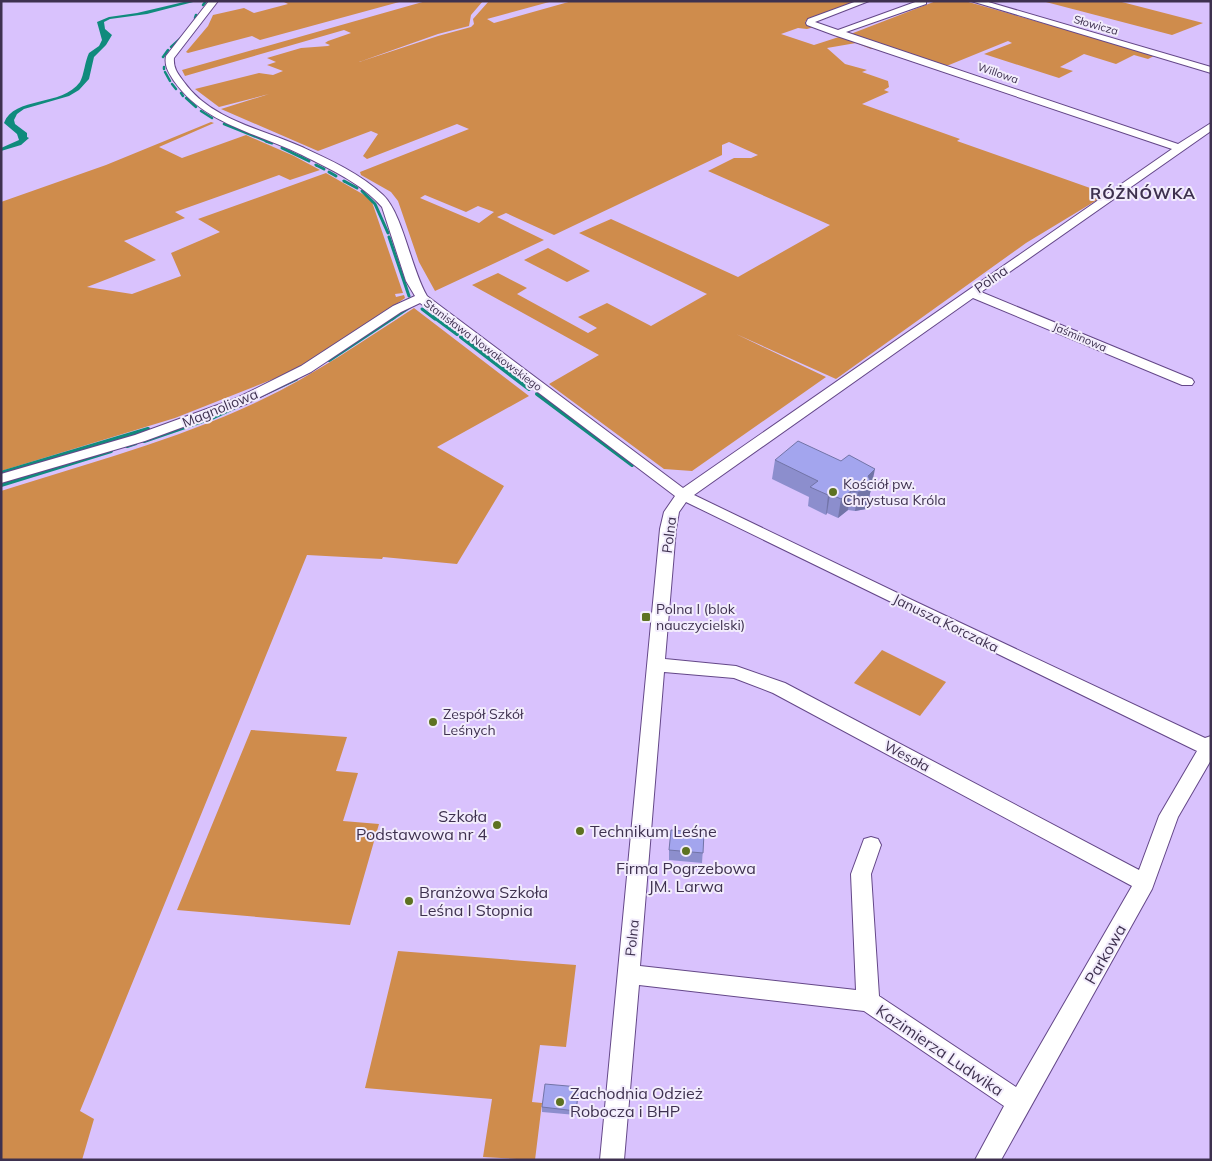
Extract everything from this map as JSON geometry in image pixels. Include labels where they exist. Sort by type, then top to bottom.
[{"type":"street","name":"Stanisława Nowakowskiego","points":[[214,1],[190,35],[170,58],[169,65],[179,84],[208,110],[221,118],[296,149],[356,181],[381,198],[387,206],[412,281],[422,298],[683,495]]},
{"type":"street","name":"Willowa","points":[[865,1],[810,22],[815,26],[1179,148]]},
{"type":"street","name":"Słowicza","points":[[975,1],[1211,70]]},
{"type":"street","points":[[837,33],[923,2]]},
{"type":"street","name":"Polna","points":[[612,1160],[670,516],[674,505],[683,495],[1211,126]]},
{"type":"street","name":"Jaśminowa","points":[[972,293],[1187,382]]},
{"type":"street","name":"Magnoliowa","points":[[1,479],[183,424],[245,399],[296,374],[406,303],[422,298]]},
{"type":"street","name":"Janusza Korczaka","points":[[683,495],[906,604],[1210,746]]},
{"type":"street","name":"Wesoła","points":[[657,665],[736,672],[779,688],[1145,883]]},
{"type":"street","name":"Parkowa","points":[[988,1160],[1145,883],[1169,816],[1210,746]]},
{"type":"street","name":"Kazimierza Ludwika","points":[[871,845],[861,874],[868,1002],[1020,1103]]},
{"type":"street","points":[[628,974],[868,1002]]},
{"type":"shaded area","points":[[188,1],[197,1],[147,14],[110,19],[104,22],[105,29],[112,35],[106,45],[94,57],[89,79],[79,90],[69,96],[24,109],[17,114],[14,120],[15,124],[27,133],[29,138],[21,145],[1,151],[1,148],[19,140],[17,134],[4,123],[9,115],[28,105],[62,95],[72,90],[80,82],[89,53],[99,46],[102,40],[97,22],[109,17],[137,13]]},
{"type":"shaded area","points":[[282,1],[403,1],[260,40],[252,36],[186,52],[208,26],[213,15],[244,8],[254,13],[288,4]]},
{"type":"shaded area","points":[[426,1],[483,1],[471,15],[469,26],[438,34],[359,62],[471,27],[474,24],[473,19],[489,1],[553,1],[487,19],[494,23],[572,1],[861,1],[810,18],[805,22],[814,27],[807,29],[798,28],[781,34],[814,45],[842,36],[876,47],[871,49],[856,43],[827,48],[845,64],[867,70],[862,72],[888,81],[889,87],[884,90],[889,92],[862,104],[960,139],[957,141],[1107,194],[1026,243],[836,379],[736,334],[826,377],[692,471],[664,469],[549,384],[599,355],[472,285],[498,273],[527,288],[517,294],[588,333],[597,328],[578,317],[607,303],[651,326],[707,294],[579,233],[611,219],[738,277],[830,225],[708,171],[734,158],[751,158],[758,155],[729,142],[722,145],[722,155],[554,235],[506,213],[497,217],[544,240],[435,291],[419,262],[398,201],[391,192],[361,175],[360,172],[469,129],[457,124],[367,159],[363,156],[378,134],[371,131],[318,151],[221,109],[269,94],[219,107],[195,89],[259,73],[273,75],[283,71],[267,65],[276,62],[267,58],[301,48],[328,46],[330,45],[325,43],[328,41],[351,33],[344,30],[185,76],[182,70]],"holes":[[[425,195],[466,212],[478,206],[494,212],[479,223],[420,198]]]},
{"type":"shaded area","points":[[936,1],[965,1],[1156,55],[1148,59],[1134,55],[1116,64],[1084,54],[1060,67],[1073,71],[1059,78],[984,54],[1012,43],[1008,41],[949,65],[942,65],[848,35]]},
{"type":"shaded area","points":[[1042,1],[1118,1],[1203,23],[1172,35]]},
{"type":"shaded area","points":[[211,122],[214,123],[159,147],[182,158],[246,135],[294,156],[320,170],[290,180],[279,175],[175,212],[185,218],[124,241],[156,260],[87,287],[132,294],[181,276],[171,253],[220,232],[198,219],[326,173],[366,196],[372,202],[403,293],[395,294],[396,297],[404,295],[405,298],[361,329],[291,372],[175,418],[1,471],[1,202],[106,165]]},
{"type":"shaded area","points":[[548,248],[590,271],[567,282],[524,260]]},
{"type":"shaded area","points":[[414,308],[529,396],[437,447],[504,486],[457,564],[383,557],[382,559],[307,555],[80,1111],[94,1119],[82,1160],[1,1160],[1,491],[132,450],[228,415],[299,380]]},
{"type":"shaded area","points":[[882,650],[946,682],[920,716],[854,683]]},
{"type":"shaded area","points":[[251,730],[347,737],[336,771],[358,773],[343,821],[379,824],[350,925],[177,910]]},
{"type":"shaded area","points":[[398,951],[576,965],[566,1047],[540,1045],[532,1102],[542,1103],[535,1160],[483,1157],[492,1099],[365,1088]]},
{"type":"building","points":[[798,441],[841,461],[849,455],[875,469],[868,476],[872,484],[869,490],[851,491],[841,499],[810,487],[818,481],[775,460]]},
{"type":"building","points":[[671,830],[704,833],[703,853],[669,850]]},
{"type":"building","name":"Zachodnia Odzież Robocza i BHP","points":[[545,1084],[579,1087],[576,1111],[542,1107]]},
{"type":"waterway","points":[[203,5],[206,1]]},
{"type":"waterway","points":[[171,47],[181,38]]},
{"type":"waterway","points":[[163,57],[168,50]]},
{"type":"waterway","points":[[165,72],[170,81]]},
{"type":"waterway","points":[[172,84],[176,89]]},
{"type":"waterway","points":[[186,98],[196,107]]},
{"type":"waterway","points":[[201,111],[212,118]]},
{"type":"waterway","points":[[224,124],[269,142]]},
{"type":"waterway","points":[[282,148],[309,161]]},
{"type":"waterway","points":[[316,165],[324,169]]},
{"type":"waterway","points":[[329,172],[336,176]]},
{"type":"waterway","points":[[344,181],[357,188]]},
{"type":"waterway","points":[[362,191],[375,204],[388,233]]},
{"type":"waterway","points":[[389,237],[409,296]]},
{"type":"waterway","points":[[392,319],[410,307]]},
{"type":"waterway","points":[[422,309],[435,319]]},
{"type":"waterway","points":[[329,360],[394,317]]},
{"type":"waterway","points":[[434,317],[457,334]]},
{"type":"waterway","points":[[461,337],[529,389]]},
{"type":"waterway","points":[[144,441],[214,417],[296,379]]},
{"type":"waterway","points":[[537,394],[632,465]]},
{"type":"waterway","points":[[1,473],[148,429]]},
{"type":"waterway","points":[[127,446],[136,443]]},
{"type":"waterway","points":[[1,485],[111,451]]},
{"type":"place","name":"Kościół pw. Chrystusa Króla","points":[[833,492]]},
{"type":"place","name":"Polna I (blok nauczycielski)","points":[[646,617]]},
{"type":"place","name":"Zespół Szkół Leśnych","points":[[433,722]]},
{"type":"place","name":"Szkoła Podstawowa nr 4","points":[[497,825]]},
{"type":"place","name":"Technikum Leśne","points":[[580,831]]},
{"type":"place","name":"Firma Pogrzebowa JM. Larwa","points":[[686,851]]},
{"type":"place","name":"Branżowa Szkoła Leśna I Stopnia","points":[[409,901]]},
{"type":"place","name":"Zachodnia Odzież Robocza i BHP","points":[[560,1102]]},
{"type":"district","name":"RÓŻNÓWKA","points":[[1143,193]]}]
